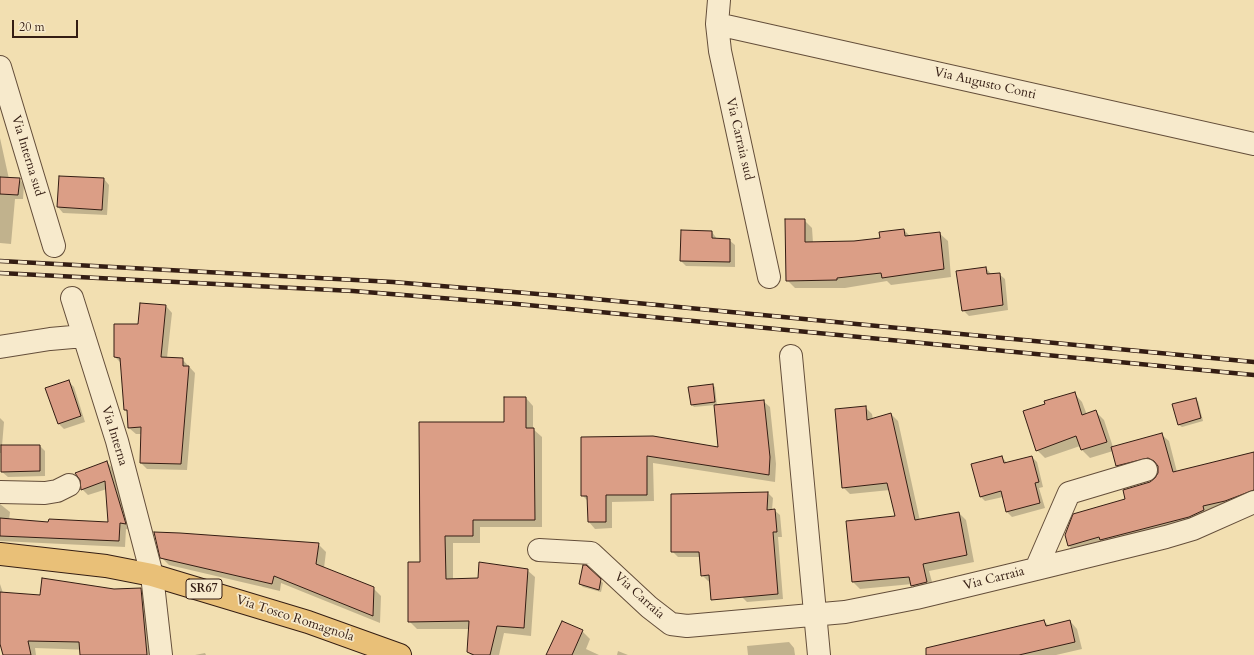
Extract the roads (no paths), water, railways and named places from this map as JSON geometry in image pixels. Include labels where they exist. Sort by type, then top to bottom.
[{"type":"main road","name":"Via Tosco Romagnola","points":[[0,554],[92,564],[152,575],[308,622],[400,655]]},
{"type":"street","name":"Via Carraia sud","points":[[719,0],[716,24],[720,51],[769,276]]},
{"type":"street","name":"Via Augusto Conti","points":[[716,24],[1254,144]]},
{"type":"street","name":"Via Interna sud","points":[[0,67],[54,246]]},
{"type":"street","name":"Via Interna","points":[[72,298],[117,442],[152,575],[161,655]]},
{"type":"street","points":[[0,347],[50,339],[84,336]]},
{"type":"street","points":[[790,356],[820,655]]},
{"type":"street","name":"Via Carraia","points":[[540,550],[591,553],[649,607],[671,624],[687,626],[816,615],[874,607],[1036,568],[1069,493],[1146,470]]},
{"type":"street","points":[[0,492],[45,493],[57,491],[69,485]]},
{"type":"street","points":[[1036,568],[1166,537],[1193,529],[1254,502]]},
{"type":"railway","points":[[0,261],[393,282],[574,297],[1254,362]]},
{"type":"railway","points":[[0,273],[353,291],[517,304],[1254,375]]}]
